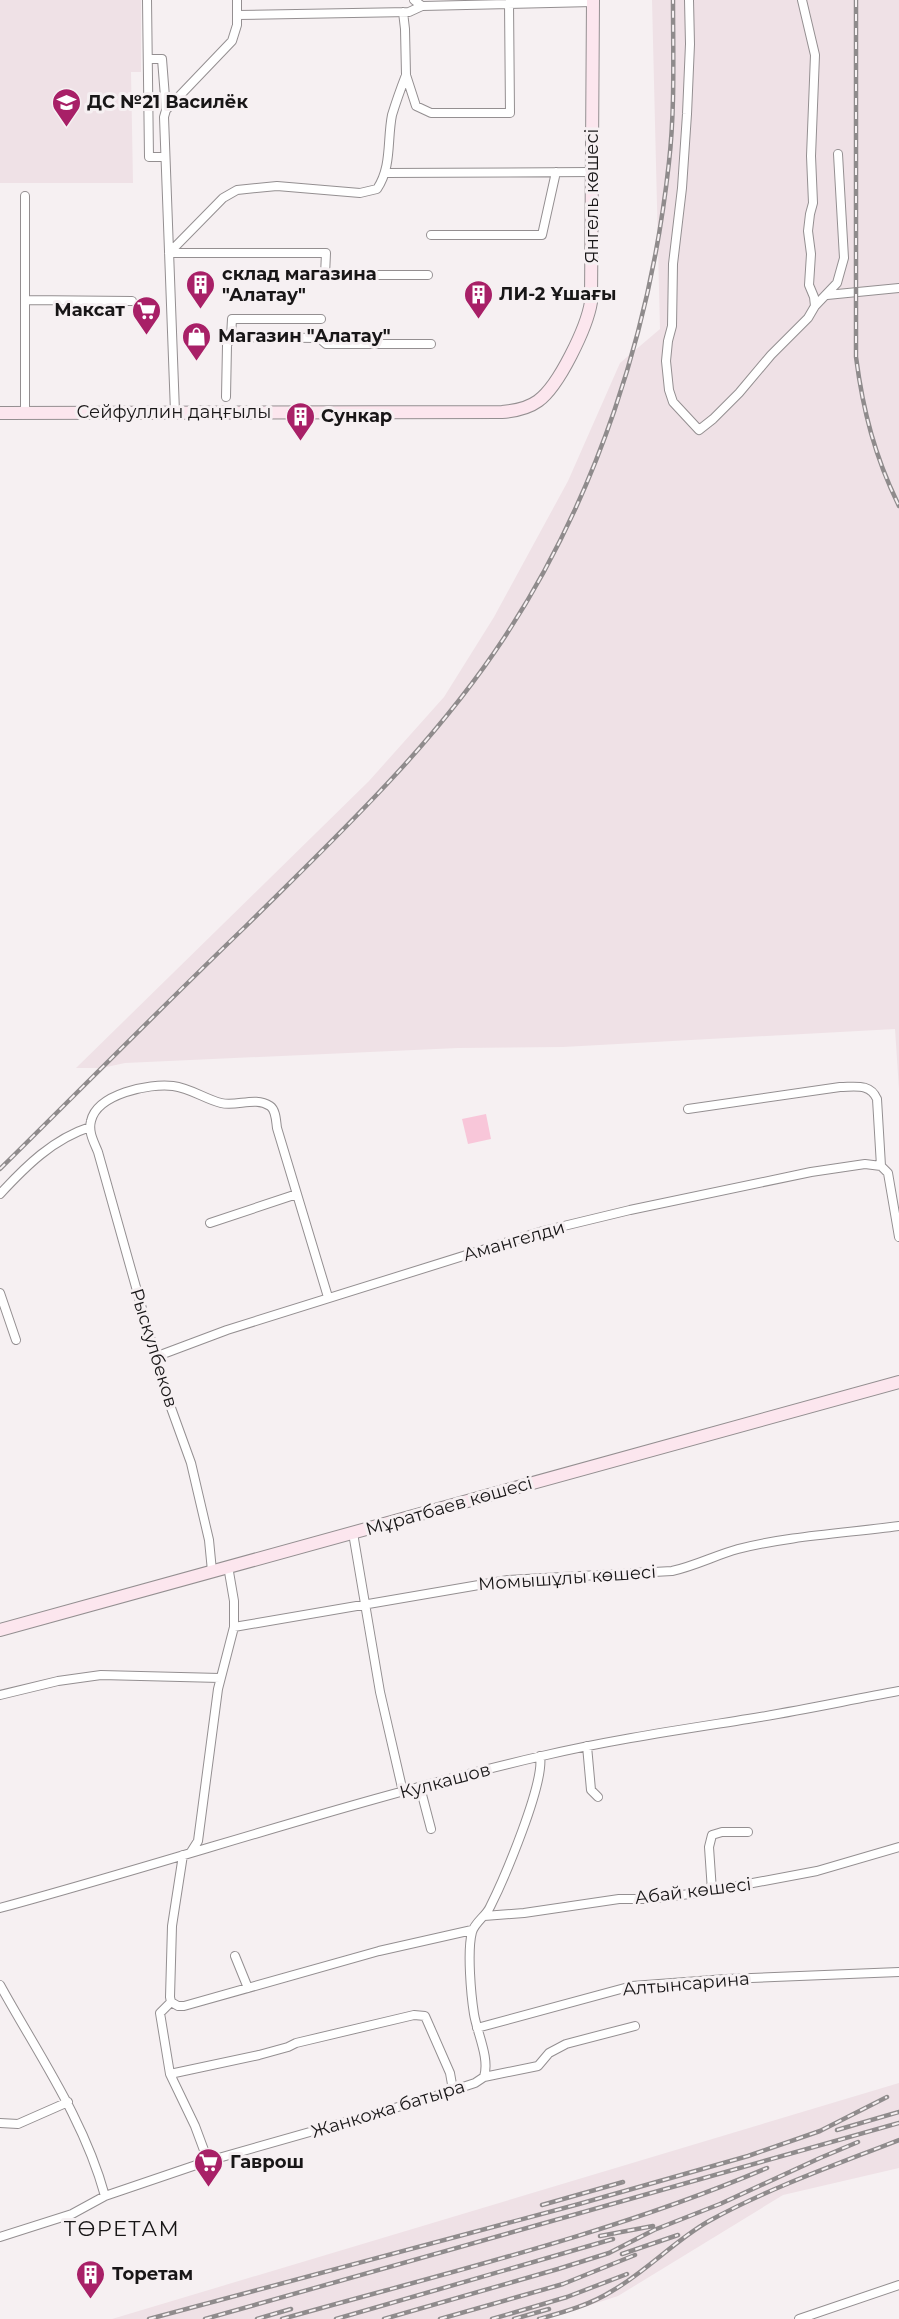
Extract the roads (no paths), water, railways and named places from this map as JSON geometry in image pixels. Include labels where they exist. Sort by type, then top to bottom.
[{"type":"street","points":[[147,0],[149,157],[165,157]]},
{"type":"street","points":[[166,111],[232,41],[236,32],[237,0]]},
{"type":"street","points":[[414,0],[422,6]]},
{"type":"street","points":[[688,0],[690,44],[686,124],[682,188],[673,264],[672,326],[666,361],[669,390],[673,402],[699,430],[720,413],[771,355],[808,318],[815,306],[837,283],[844,258],[838,154]]},
{"type":"street","points":[[802,0],[815,55],[811,156],[813,202],[808,231],[811,254],[809,285],[815,306]]},
{"type":"street","points":[[237,15],[402,12],[414,11],[422,6],[593,1]]},
{"type":"street","name":"Янгель көшесі","points":[[528,407],[540,400],[550,389],[585,327],[589,314],[593,1]]},
{"type":"street","points":[[402,12],[405,29],[406,75],[416,106],[431,113],[510,113],[509,3]]},
{"type":"street","points":[[148,59],[162,59],[166,111],[165,157],[175,412]]},
{"type":"street","points":[[169,253],[223,198],[237,190],[277,186],[369,192],[377,189],[385,173],[392,115],[406,75]]},
{"type":"street","points":[[430,235],[542,235],[556,172]]},
{"type":"street","points":[[385,173],[592,172]]},
{"type":"street","points":[[25,196],[25,413]]},
{"type":"street","points":[[169,253],[326,253],[325,275],[428,275]]},
{"type":"street","points":[[827,295],[899,288]]},
{"type":"street","points":[[25,300],[132,300]]},
{"type":"street","points":[[226,397],[227,345],[231,338],[232,319],[321,319]]},
{"type":"street","points":[[231,338],[319,338],[326,344],[431,344]]},
{"type":"street","name":"Сейфуллин даңғылы","points":[[0,413],[502,412],[528,407]]},
{"type":"street","points":[[688,1109],[840,1087],[864,1086],[872,1090],[878,1099],[881,1166],[888,1173],[899,1237]]},
{"type":"street","points":[[0,1194],[24,1167],[76,1131],[90,1127],[93,1116],[101,1104],[124,1093],[154,1087],[182,1088],[221,1102],[258,1102],[274,1110],[277,1128],[328,1297]]},
{"type":"street","name":"Рыскулбеков","points":[[90,1127],[155,1357],[191,1463],[209,1540],[212,1571]]},
{"type":"street","name":"Амангелди","points":[[155,1357],[227,1330],[328,1297],[543,1231],[630,1210],[811,1172],[857,1165],[881,1166]]},
{"type":"street","points":[[210,1223],[297,1194]]},
{"type":"street","points":[[0,1293],[16,1340]]},
{"type":"street","name":"Мұратбаев көшесі","points":[[0,1630],[899,1383]]},
{"type":"street","name":"Момышұлы көшесі","points":[[234,1626],[508,1580],[672,1571],[695,1566],[736,1550],[762,1544],[899,1526]]},
{"type":"street","points":[[353,1533],[380,1692],[403,1792]]},
{"type":"street","points":[[171,2002],[172,1926],[187,1853],[198,1841],[220,1678],[234,1626],[228,1566]]},
{"type":"street","points":[[0,1695],[58,1681],[101,1675],[220,1678]]},
{"type":"street","name":"Кулкашов","points":[[0,1908],[97,1882],[187,1853],[420,1787],[540,1756],[671,1730],[748,1719],[899,1691]]},
{"type":"street","points":[[587,1746],[591,1790],[598,1797]]},
{"type":"street","points":[[171,2002],[184,2006],[379,1951],[472,1930],[489,1910],[500,1884],[535,1793],[542,1770],[540,1756]]},
{"type":"street","points":[[420,1787],[430,1829]]},
{"type":"street","points":[[712,1891],[710,1847],[712,1835],[722,1832],[748,1832]]},
{"type":"street","name":"Абай көшесі","points":[[484,1916],[524,1913],[601,1901],[650,1899],[712,1891],[817,1871],[899,1847]]},
{"type":"street","name":"Жанкожа батыра","points":[[0,2237],[72,2214],[105,2196],[207,2161],[475,2083],[484,2077],[486,2067],[474,2012],[470,1967],[472,1930]]},
{"type":"street","points":[[235,1956],[248,1988]]},
{"type":"street","name":"Алтынсарина","points":[[477,2028],[632,1986],[726,1979],[899,1972]]},
{"type":"street","points":[[0,1985],[68,2102],[92,2155],[105,2196]]},
{"type":"street","points":[[171,2002],[160,2013],[171,2074],[195,2126],[207,2161]]},
{"type":"street","points":[[171,2074],[258,2055],[296,2043],[414,2015],[425,2016],[450,2073],[453,2090]]},
{"type":"street","points":[[484,2077],[538,2066],[549,2053],[566,2044],[634,2026]]},
{"type":"street","points":[[2,2126],[31,2120],[68,2102]]},
{"type":"street","points":[[799,2319],[899,2285]]},
{"type":"railway","points":[[0,1169],[383,788],[447,716],[476,678],[537,584],[566,528],[615,410],[649,287],[661,225],[671,142],[673,0]]},
{"type":"railway","points":[[856,0],[856,357],[871,433],[883,470],[899,506]]},
{"type":"railway","points":[[149,2319],[579,2204],[748,2156],[820,2131],[887,2097]]},
{"type":"railway","points":[[837,2130],[899,2112]]},
{"type":"railway","points":[[205,2319],[899,2123]]},
{"type":"railway","points":[[539,2319],[577,2308],[604,2296],[625,2283],[696,2229],[732,2209],[802,2178],[899,2140]]},
{"type":"railway","points":[[384,2319],[609,2253],[654,2230],[720,2204],[858,2142]]},
{"type":"railway","points":[[282,2319],[588,2233],[708,2192],[767,2168]]},
{"type":"railway","points":[[542,2205],[623,2182]]},
{"type":"railway","points":[[600,2236],[653,2226]]},
{"type":"railway","points":[[622,2254],[678,2235]]},
{"type":"railway","points":[[336,2319],[613,2239]]},
{"type":"railway","points":[[440,2319],[563,2284],[635,2255]]},
{"type":"railway","points":[[492,2319],[567,2297],[627,2274]]},
{"type":"railway","points":[[257,2319],[291,2309]]},
{"type":"railway","points":[[514,2319],[549,2309]]},
{"type":"place","name":"ДС №21 Василёк","points":[[66,128]]},
{"type":"place","name":"склад магазина \"Алатау\"","points":[[201,310]]},
{"type":"place","name":"ЛИ-2 Ұшағы","points":[[478,320]]},
{"type":"place","name":"Максат","points":[[146,336]]},
{"type":"place","name":"Магазин \"Алатау\"","points":[[197,362]]},
{"type":"place","name":"Сункар","points":[[300,442]]},
{"type":"place","name":"Гаврош","points":[[209,2188]]},
{"type":"place","name":"Торетам","points":[[91,2300]]},
{"type":"district","name":"ТӨРЕТАМ","points":[[122,2228]]}]
